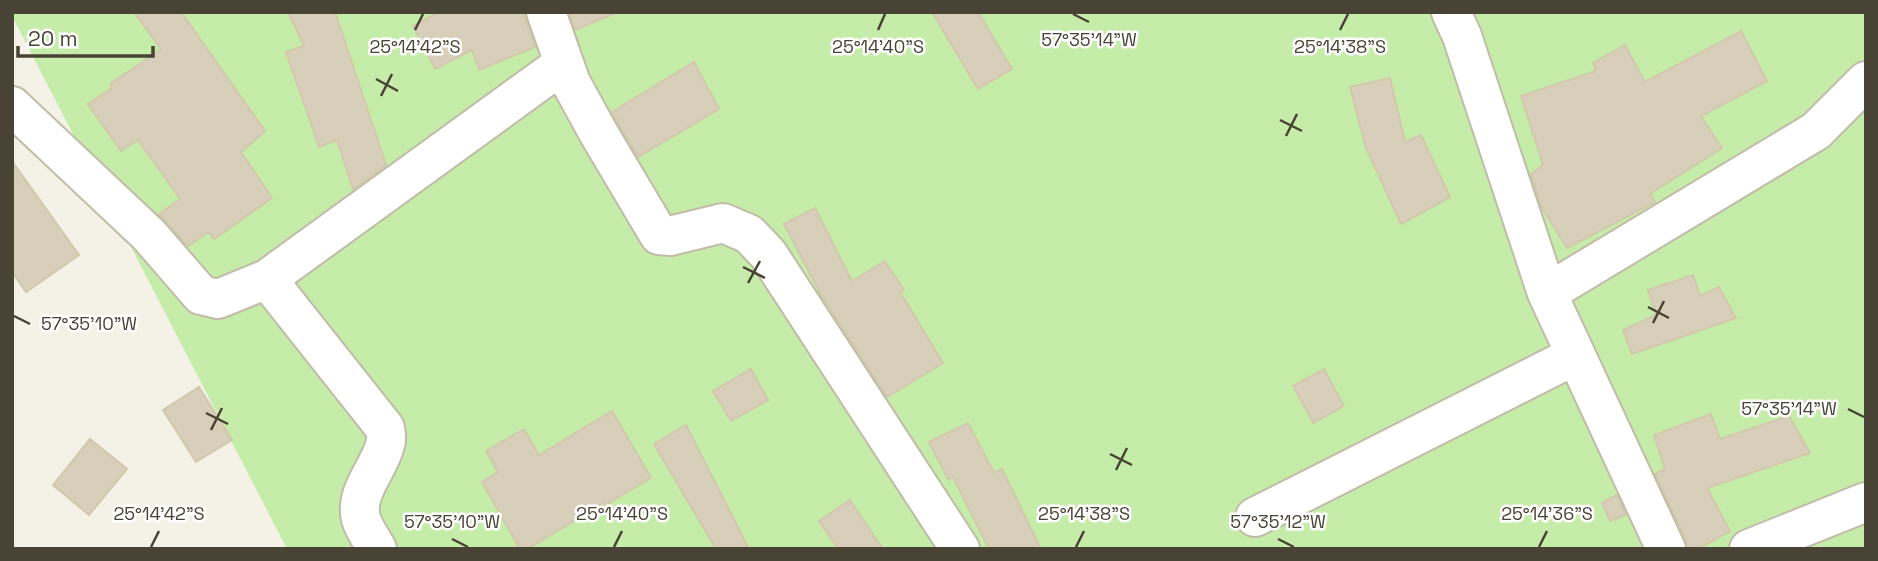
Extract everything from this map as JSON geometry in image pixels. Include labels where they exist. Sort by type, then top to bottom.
[{"type":"street","points":[[546,12],[563,64],[599,134],[659,236],[670,236],[723,223],[749,234],[768,254],[960,549]]},
{"type":"street","points":[[1451,12],[1462,36],[1547,293],[1666,549]]},
{"type":"street","points":[[12,106],[149,235],[201,295],[218,299],[267,279],[563,64]]},
{"type":"street","points":[[1547,293],[1816,131],[1866,81]]},
{"type":"street","points":[[267,279],[385,428],[386,442],[370,474],[361,502],[361,518],[377,549]]},
{"type":"street","points":[[1255,516],[1576,355]]},
{"type":"street","points":[[1749,549],[1866,502]]},
{"type":"green space","points":[[12,12],[1866,12],[1866,549],[287,549]]},
{"type":"building","points":[[134,12],[181,12],[265,131],[241,152],[272,198],[214,239],[209,232],[188,246],[159,214],[180,199],[138,140],[121,151],[88,104],[112,88],[110,84],[161,49]]},
{"type":"building","points":[[288,12],[335,12],[386,165],[353,189],[337,140],[319,147],[286,52],[304,46]]},
{"type":"building","points":[[439,12],[525,12],[535,47],[479,70],[472,50],[435,69],[413,26]]},
{"type":"building","points":[[569,12],[616,12],[616,13],[575,30]]},
{"type":"building","points":[[932,12],[978,12],[1012,69],[978,89]]},
{"type":"building","points":[[1741,31],[1767,81],[1701,116],[1722,148],[1650,194],[1655,202],[1567,248],[1542,208],[1531,174],[1543,165],[1521,96],[1596,71],[1593,63],[1625,45],[1645,82]]},
{"type":"building","points":[[694,62],[719,109],[638,157],[612,112]]},
{"type":"building","points":[[1390,78],[1405,142],[1421,135],[1450,197],[1401,224],[1366,148],[1350,87]]},
{"type":"building","points":[[12,161],[79,255],[26,292],[12,272]]},
{"type":"building","points":[[815,208],[852,281],[885,261],[904,290],[900,292],[943,363],[887,397],[820,293],[784,224]]},
{"type":"building","points":[[1693,275],[1700,296],[1719,287],[1736,318],[1632,354],[1623,330],[1656,315],[1648,290]]},
{"type":"building","points":[[751,369],[768,400],[731,421],[713,391]]},
{"type":"building","points":[[1324,369],[1344,406],[1313,423],[1293,386]]},
{"type":"building","points":[[199,387],[232,440],[196,462],[163,410]]},
{"type":"building","points":[[612,411],[651,478],[527,549],[520,549],[482,482],[498,472],[486,451],[524,429],[539,455]]},
{"type":"building","points":[[1711,414],[1720,439],[1789,416],[1810,453],[1707,488],[1730,531],[1698,549],[1687,549],[1686,540],[1655,474],[1665,469],[1654,435]]},
{"type":"building","points":[[968,423],[994,473],[1002,469],[1041,549],[989,549],[953,477],[948,479],[929,442]]},
{"type":"building","points":[[686,425],[749,549],[716,549],[654,444]]},
{"type":"building","points":[[90,439],[127,469],[89,515],[53,485]]},
{"type":"building","points":[[1617,495],[1626,515],[1610,521],[1602,503]]},
{"type":"building","points":[[850,500],[883,549],[838,549],[819,521]]}]
